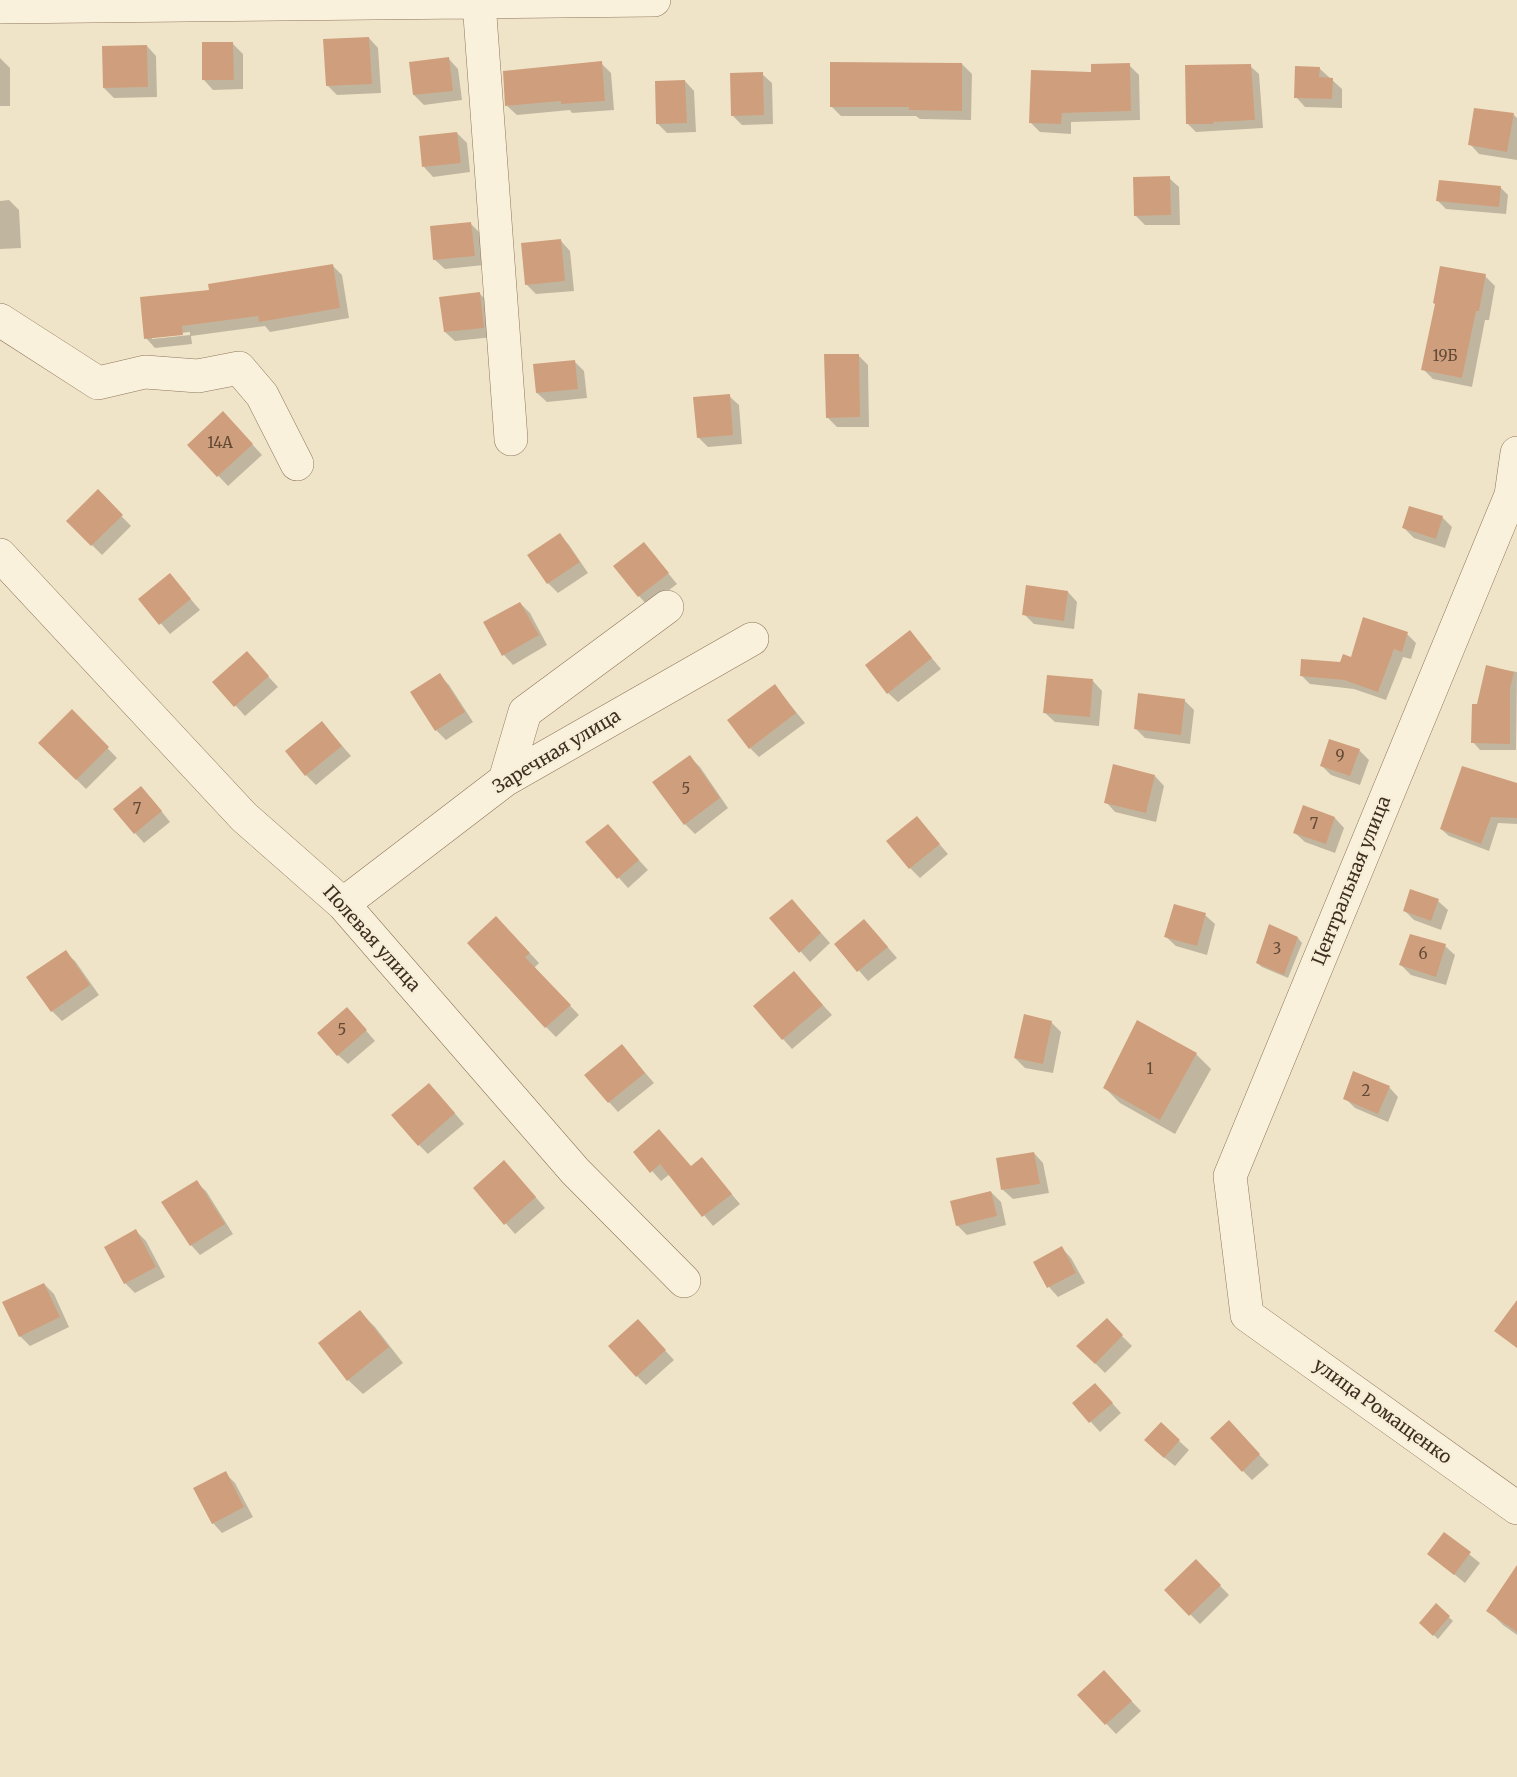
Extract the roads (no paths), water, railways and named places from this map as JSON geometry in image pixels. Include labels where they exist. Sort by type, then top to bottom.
[{"type":"street","points":[[0,7],[654,0]]},
{"type":"street","points":[[479,2],[511,439]]},
{"type":"street","points":[[0,320],[98,383],[145,372],[198,376],[239,368],[262,396],[297,464]]},
{"type":"street","name":"Центральная улица","points":[[1247,1315],[1230,1176],[1510,495],[1517,453]]},
{"type":"street","name":"Полевая улица","points":[[0,555],[244,817],[343,904],[574,1171],[684,1281]]},
{"type":"street","points":[[505,780],[525,712],[667,607]]},
{"type":"street","name":"Заречная улица","points":[[343,904],[505,780],[752,639]]},
{"type":"street","name":"улица Ромащенко","points":[[1247,1315],[1517,1508]]}]
